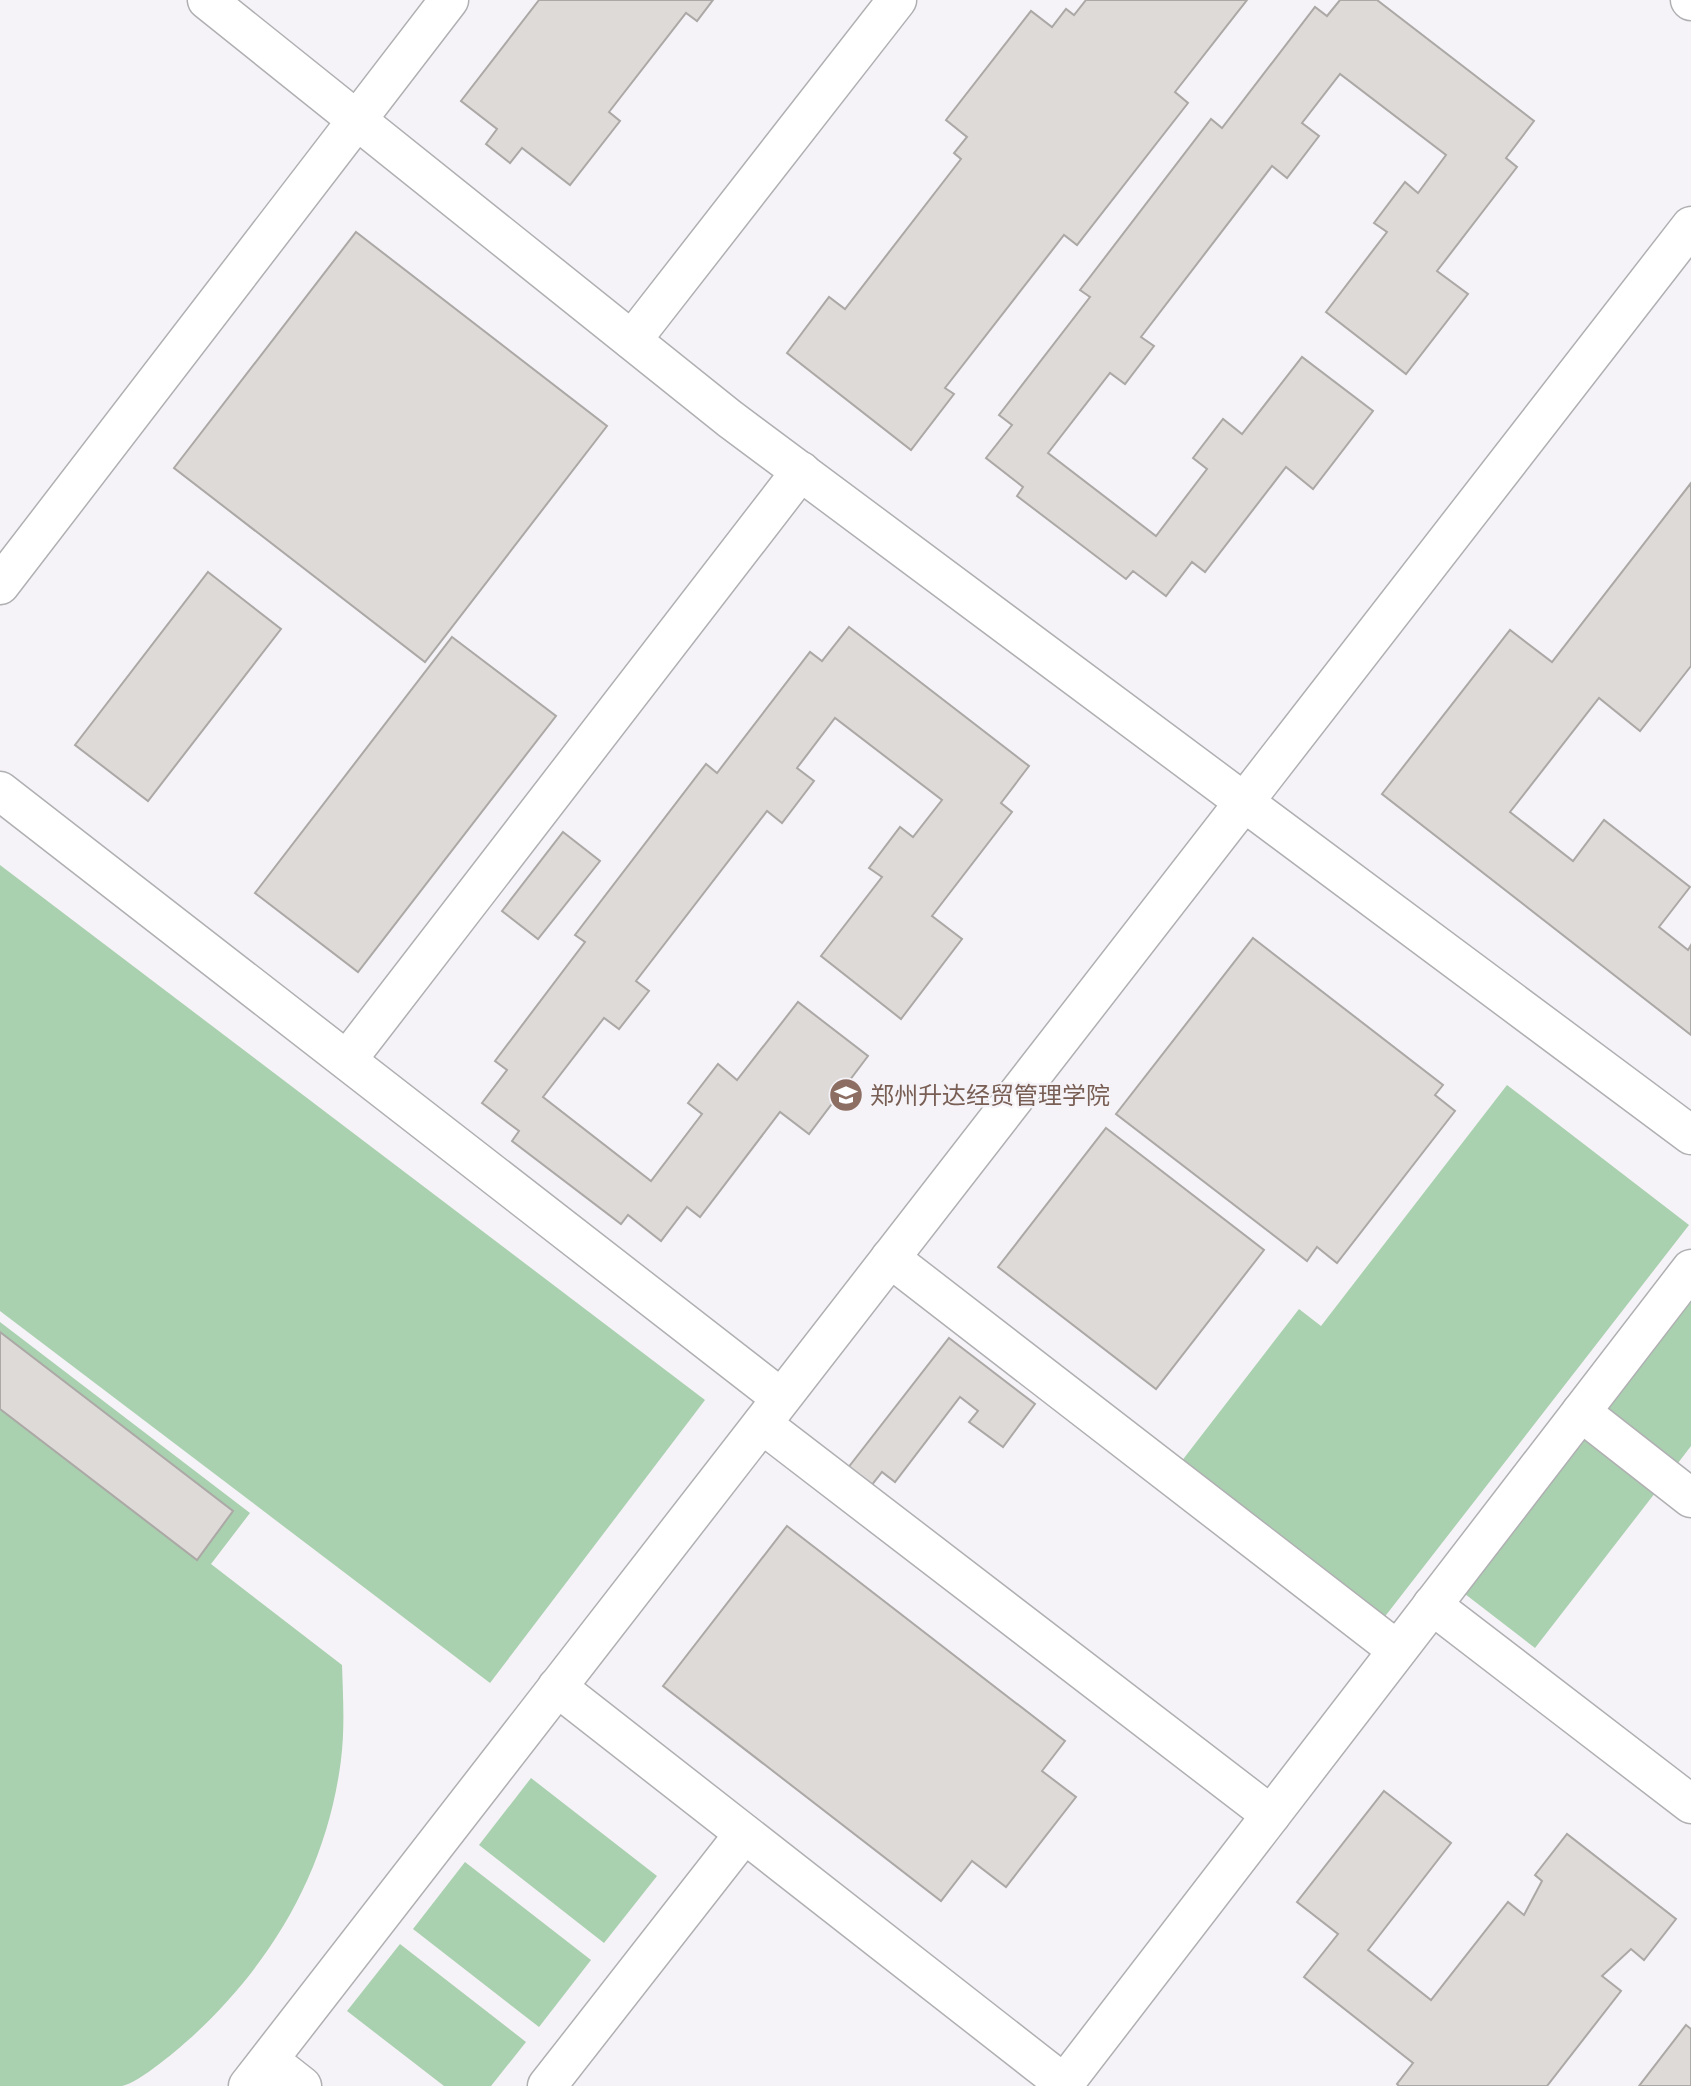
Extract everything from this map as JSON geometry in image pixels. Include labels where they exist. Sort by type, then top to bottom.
[{"type":"lane","points":[[207,0],[730,419],[1691,1135]]},
{"type":"lane","points":[[0,585],[449,0]]},
{"type":"lane","points":[[632,340],[897,0]]},
{"type":"lane","points":[[302,2086],[259,2073],[1691,226]]},
{"type":"lane","points":[[347,1060],[801,471]]},
{"type":"lane","points":[[0,791],[347,1060],[771,1411],[1271,1815]]},
{"type":"lane","points":[[890,1258],[1397,1650]]},
{"type":"lane","points":[[557,1687],[1065,2085],[1691,1269]]},
{"type":"lane","points":[[1581,1412],[1691,1498]]},
{"type":"lane","points":[[1432,1605],[1691,1804]]},
{"type":"lane","points":[[547,2086],[744,1834]]},
{"type":"green space","points":[[0,865],[705,1400],[490,1683],[0,1311]]},
{"type":"green space","points":[[1507,1085],[1689,1225],[1383,1619],[1181,1462],[1299,1309],[1321,1326]]},
{"type":"green space","points":[[1691,1301],[1691,1446],[1678,1463],[1608,1409]]},
{"type":"green space","points":[[0,1322],[250,1513],[211,1564],[342,1665],[343,1736],[334,1800],[309,1875],[292,1910],[249,1975],[195,2034],[149,2072],[122,2086],[0,2086]]},
{"type":"green space","points":[[1585,1438],[1655,1493],[1535,1648],[1465,1594]]},
{"type":"green space","points":[[531,1778],[657,1876],[604,1943],[479,1845]]},
{"type":"green space","points":[[465,1862],[591,1960],[539,2027],[413,1929]]},
{"type":"green space","points":[[400,1944],[526,2042],[491,2086],[444,2086],[347,2011]]},
{"type":"building","points":[[539,0],[713,0],[697,21],[686,13],[609,112],[620,121],[570,185],[522,148],[510,163],[486,144],[497,129],[461,101]]},
{"type":"building","points":[[1086,0],[1247,0],[1175,92],[1188,103],[1077,245],[1064,235],[945,388],[954,394],[911,450],[787,353],[829,297],[845,309],[961,159],[954,153],[967,137],[946,120],[1031,11],[1052,27],[1066,9],[1074,15]]},
{"type":"building","points":[[1340,0],[1377,0],[1534,121],[1506,158],[1517,167],[1437,271],[1468,294],[1406,374],[1326,312],[1387,232],[1374,223],[1405,182],[1418,193],[1446,155],[1340,74],[1302,123],[1319,136],[1287,178],[1272,166],[1141,337],[1154,346],[1125,384],[1110,373],[1048,453],[1156,536],[1207,469],[1193,458],[1223,419],[1242,434],[1302,357],[1373,411],[1313,489],[1286,467],[1205,572],[1192,562],[1166,596],[1133,571],[1126,579],[1017,496],[1023,487],[986,458],[1012,425],[999,415],[1090,297],[1080,290],[1211,119],[1222,128],[1315,7],[1327,16]]},
{"type":"building","points":[[356,232],[607,426],[425,662],[174,468]]},
{"type":"building","points":[[1691,483],[1691,666],[1640,731],[1599,698],[1510,812],[1573,861],[1604,820],[1690,887],[1659,927],[1688,950],[1691,945],[1691,1035],[1382,794],[1510,630],[1552,662]]},
{"type":"building","points":[[208,572],[281,629],[148,801],[75,745]]},
{"type":"building","points":[[849,627],[1029,766],[1001,803],[1012,812],[932,916],[962,939],[901,1019],[821,956],[882,877],[869,868],[900,827],[913,837],[942,800],[835,718],[797,768],[814,781],[782,823],[767,811],[636,981],[649,991],[619,1029],[604,1018],[543,1097],[651,1181],[702,1114],[688,1103],[718,1064],[737,1080],[798,1002],[868,1056],[809,1134],[780,1112],[700,1217],[687,1207],[661,1241],[628,1215],[621,1224],[512,1141],[519,1131],[482,1103],[507,1070],[495,1061],[585,942],[575,935],[706,764],[717,773],[810,652],[822,661]]},
{"type":"building","points":[[452,637],[556,716],[358,972],[255,893]]},
{"type":"building","points":[[563,832],[600,861],[538,939],[502,911]]},
{"type":"building","points":[[1253,938],[1443,1085],[1435,1095],[1455,1111],[1337,1263],[1317,1247],[1307,1261],[1116,1114]]},
{"type":"building","points":[[1106,1128],[1264,1250],[1156,1389],[998,1267]]},
{"type":"building","points":[[0,1332],[233,1511],[197,1560],[0,1409]]},
{"type":"building","points":[[949,1338],[1035,1404],[1003,1447],[969,1422],[978,1411],[960,1397],[895,1482],[882,1472],[867,1491],[844,1473]]},
{"type":"building","points":[[787,1526],[1065,1741],[1042,1771],[1076,1797],[1006,1887],[972,1861],[941,1901],[663,1686]]},
{"type":"building","points":[[1384,1791],[1451,1843],[1368,1950],[1431,2000],[1508,1902],[1524,1915],[1542,1881],[1535,1875],[1567,1834],[1676,1919],[1644,1960],[1631,1949],[1602,1976],[1621,1991],[1547,2086],[1399,2086],[1397,2084],[1413,2063],[1304,1977],[1338,1934],[1297,1902]]},
{"type":"building","points":[[1686,2025],[1691,2029],[1691,2086],[1639,2086]]},
{"type":"place","name":"郑州升达经贸管理学院","points":[[846,1095]]}]
